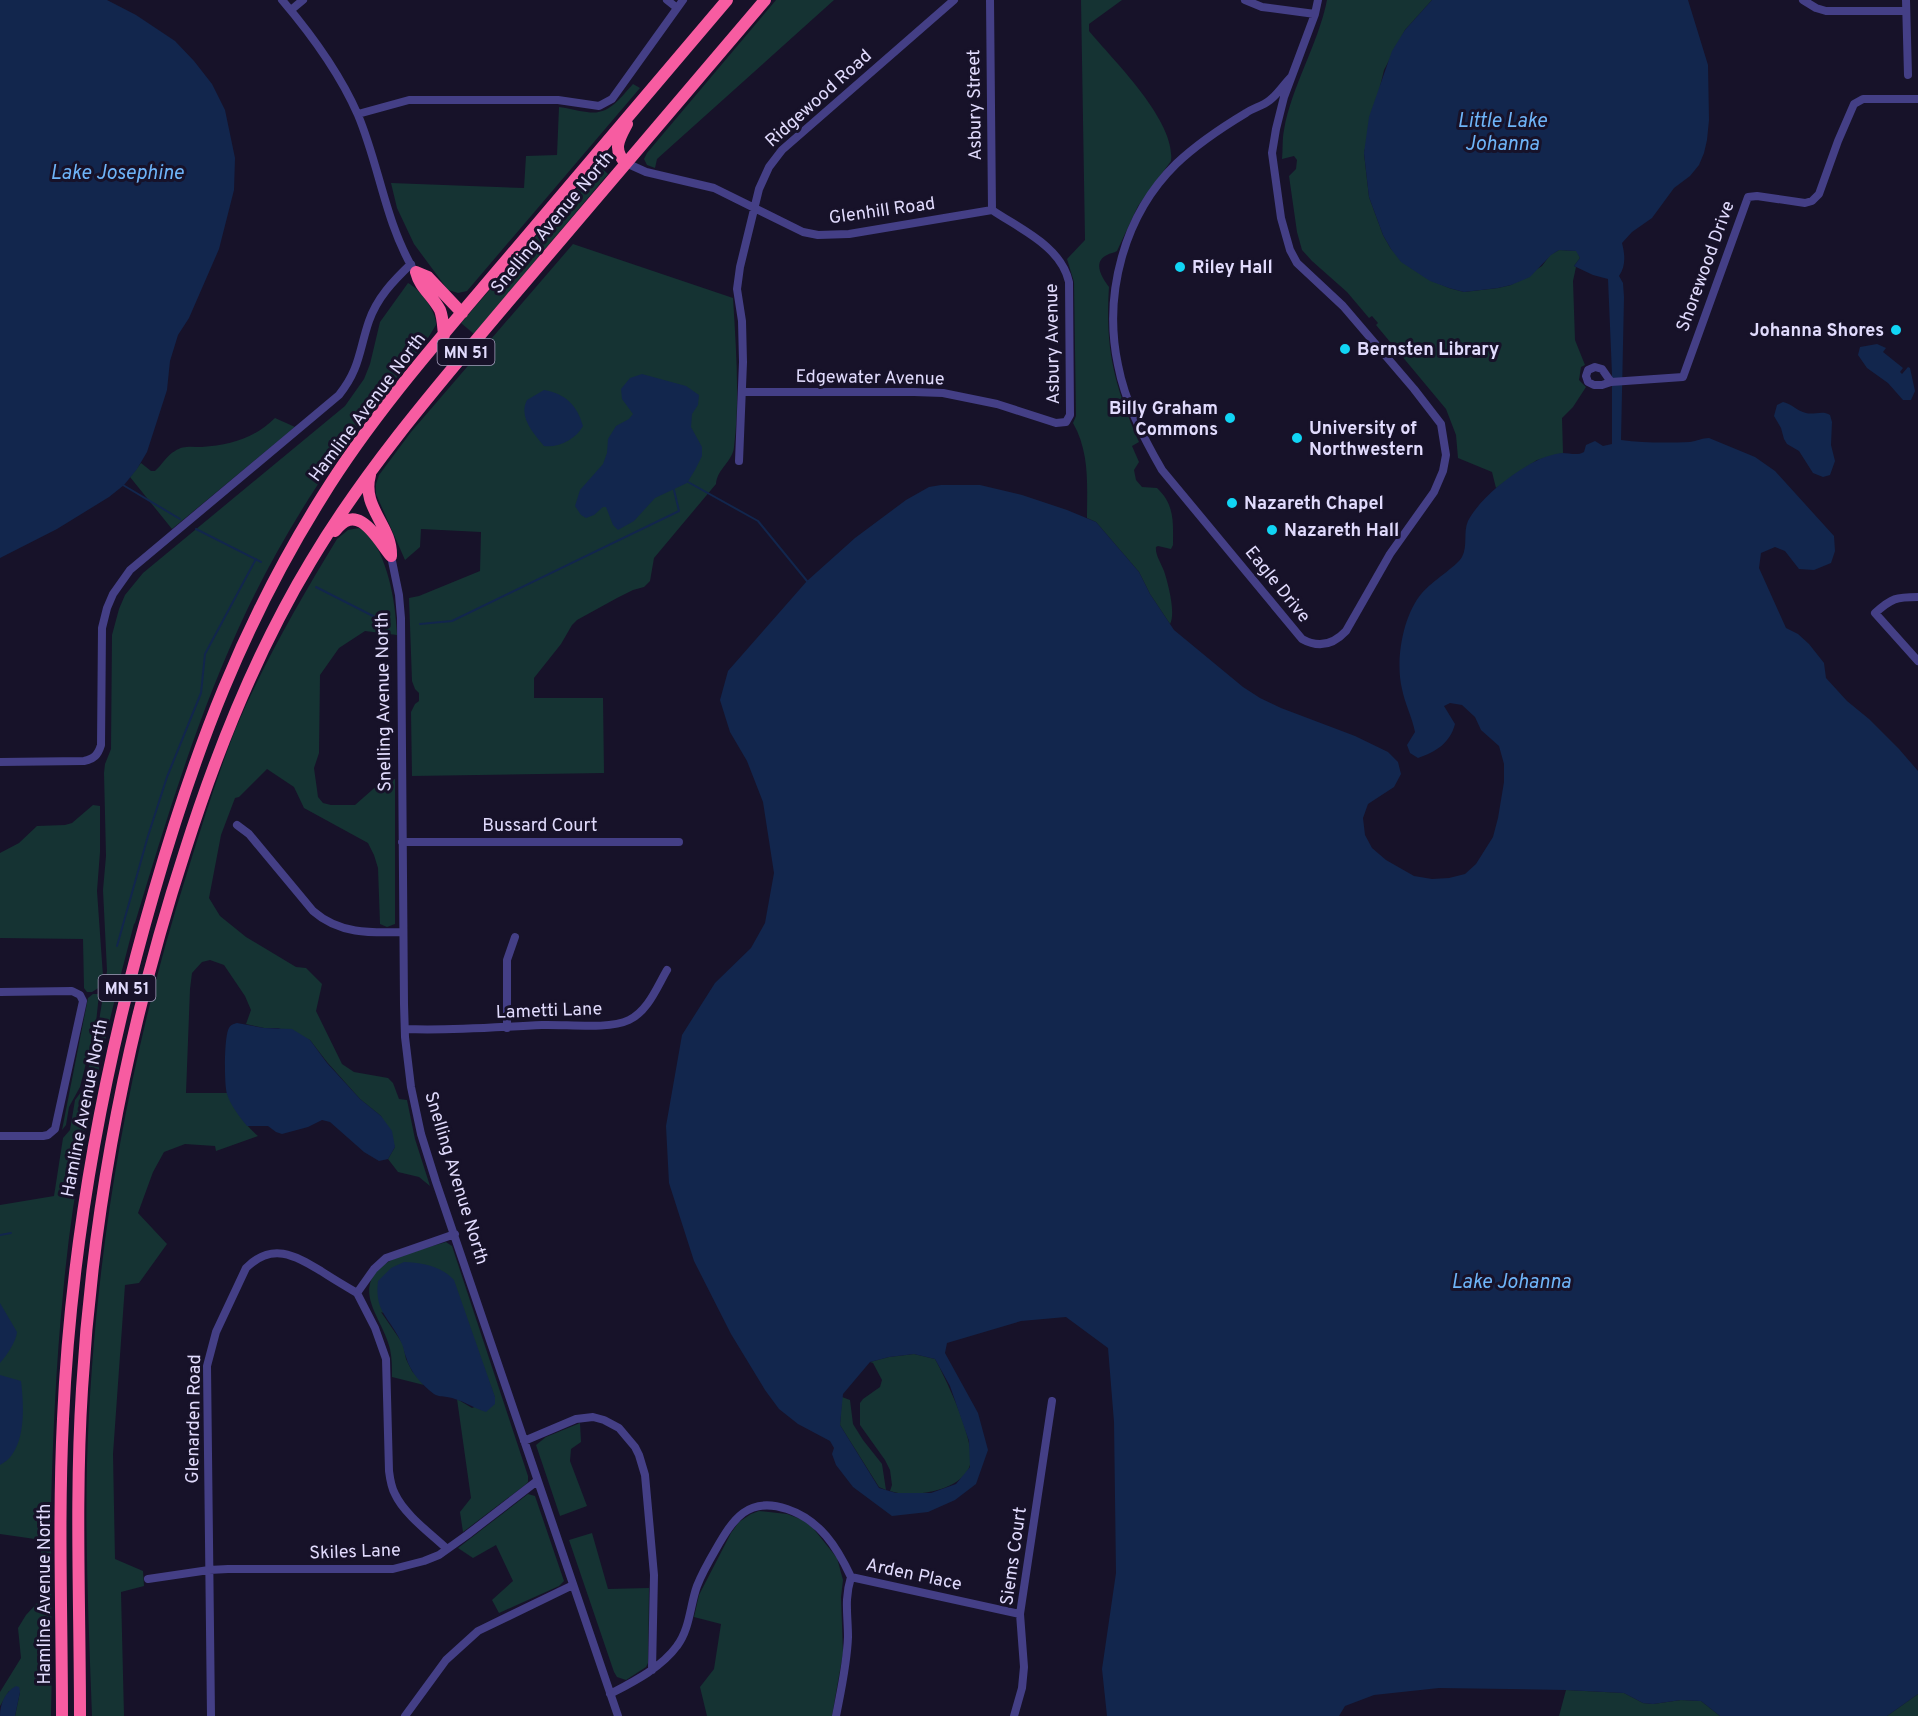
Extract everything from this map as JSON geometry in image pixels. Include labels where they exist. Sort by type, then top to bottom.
[{"type":"highway","name":"Snelling Avenue North","points":[[444,335],[727,0]]},
{"type":"highway","name":"Snelling Avenue North","points":[[372,470],[400,431],[765,0]]},
{"type":"highway","points":[[626,163],[619,156],[620,137],[635,108]]},
{"type":"highway","points":[[413,268],[428,277],[462,313]]},
{"type":"highway","points":[[413,268],[418,283],[440,310],[444,335]]},
{"type":"highway","name":"Hamline Avenue North","points":[[62,1716],[62,1458],[72,1295],[88,1176],[103,1093],[143,930],[194,763],[230,671],[270,586],[343,465],[400,387],[444,335]]},
{"type":"highway","points":[[372,470],[367,487],[370,501],[389,540],[391,556]]},
{"type":"highway","name":"Hamline Avenue North","points":[[81,1716],[79,1495],[82,1392],[94,1254],[116,1117],[149,972],[205,789],[250,678],[302,577],[372,470]]},
{"type":"highway","points":[[302,577],[337,527],[349,520],[360,520],[370,527],[391,556]]},
{"type":"street","points":[[282,0],[330,64],[358,114],[395,235],[413,268]]},
{"type":"street","points":[[291,10],[303,0]]},
{"type":"street","points":[[358,114],[409,100],[558,100],[599,106],[612,99],[680,4],[667,0]]},
{"type":"street","name":"Ridgewood Road","points":[[739,461],[743,339],[737,289],[754,207],[769,167],[782,150],[954,0]]},
{"type":"street","name":"Asbury Street","points":[[990,0],[992,210]]},
{"type":"street","points":[[1245,0],[1262,7],[1315,14]]},
{"type":"street","name":"Eagle Drive","points":[[1291,77],[1270,100],[1220,129],[1198,145],[1175,165],[1147,198],[1129,236],[1119,268],[1112,319],[1118,368],[1130,406],[1144,439],[1162,470],[1302,639],[1309,643],[1326,644],[1346,631],[1390,554],[1434,492],[1446,455],[1441,424],[1343,306],[1297,263],[1290,250],[1281,218],[1272,153],[1281,110],[1318,0]]},
{"type":"street","points":[[1803,0],[1826,11],[1906,11]]},
{"type":"street","points":[[1906,0],[1908,75]]},
{"type":"street","name":"Shorewood Drive","points":[[1611,382],[1683,377],[1747,199],[1750,196],[1757,196],[1805,202],[1816,198],[1851,107],[1858,100],[1918,99]]},
{"type":"street","points":[[1270,100],[1281,110]]},
{"type":"street","name":"Glenhill Road","points":[[626,163],[646,172],[714,188],[803,232],[834,236],[992,210]]},
{"type":"street","name":"Asbury Avenue","points":[[992,210],[1059,258],[1069,282],[1070,415],[1066,422]]},
{"type":"street","name":"Hamline Avenue North","points":[[0,762],[84,761],[97,756],[101,745],[102,628],[107,608],[117,588],[130,570],[339,395],[354,372],[369,322],[378,303],[388,287],[413,268]]},
{"type":"street","name":"Edgewater Avenue","points":[[742,392],[943,393],[997,404],[1056,423],[1066,422]]},
{"type":"street","name":"Snelling Avenue North","points":[[391,556],[401,618],[405,1029],[411,1087],[421,1134],[436,1182],[618,1716]]},
{"type":"street","points":[[1918,597],[1897,597],[1888,601],[1875,613],[1918,661]]},
{"type":"street","points":[[237,825],[249,834],[321,918],[354,932],[403,932]]},
{"type":"street","name":"Bussard Court","points":[[402,842],[679,842]]},
{"type":"street","points":[[507,1028],[507,960],[515,937]]},
{"type":"street","name":"Lametti Lane","points":[[405,1029],[620,1024],[638,1015],[667,970]]},
{"type":"street","name":"Hamline Avenue North","points":[[0,992],[72,991],[80,995],[83,1001],[57,1124],[52,1132],[43,1136],[0,1136]]},
{"type":"street","points":[[447,1549],[406,1510],[392,1489],[389,1471],[386,1359],[375,1328],[357,1293],[374,1269],[386,1258],[454,1234]]},
{"type":"street","name":"Glenarden Road","points":[[211,1716],[207,1366],[216,1332],[246,1268],[264,1255],[271,1253],[286,1254],[306,1262],[357,1293]]},
{"type":"street","name":"Siems Court","points":[[1014,1716],[1022,1688],[1024,1667],[1020,1614],[1052,1401]]},
{"type":"street","points":[[524,1441],[576,1419],[593,1417],[619,1428],[635,1447],[645,1475],[654,1575],[652,1670]]},
{"type":"street","name":"Skiles Lane","points":[[148,1579],[209,1570],[393,1569],[424,1562],[447,1549],[537,1480]]},
{"type":"street","name":"Arden Place","points":[[610,1694],[652,1670],[678,1646],[685,1632],[697,1586],[707,1564],[736,1517],[749,1509],[763,1506],[778,1507],[801,1515],[815,1524],[838,1551],[850,1577],[1020,1614]]},
{"type":"street","points":[[836,1716],[846,1663],[848,1635],[846,1593],[850,1577]]},
{"type":"street","points":[[405,1716],[446,1660],[478,1631],[573,1585]]},
{"type":"green space","points":[[776,0],[834,0],[657,159],[655,168],[647,165],[644,159],[647,153]]},
{"type":"green space","points":[[1081,0],[1122,0],[1089,24],[1089,31],[1154,110],[1170,145],[1171,161],[1138,206],[1117,251],[1102,258],[1099,266],[1101,275],[1109,287],[1108,330],[1117,384],[1139,442],[1132,446],[1139,462],[1134,470],[1136,480],[1142,487],[1157,488],[1163,494],[1172,514],[1173,545],[1171,549],[1156,547],[1171,598],[1172,619],[1170,624],[1150,594],[1139,572],[1096,522],[1087,518],[1085,458],[1073,423],[1076,416],[1074,282],[1067,259],[1085,240]]},
{"type":"green space","points":[[1327,0],[1432,0],[1405,30],[1384,70],[1364,153],[1369,197],[1383,235],[1391,249],[1430,280],[1464,292],[1511,285],[1542,266],[1550,255],[1559,250],[1577,251],[1580,258],[1574,266],[1576,267],[1573,281],[1575,340],[1585,365],[1581,367],[1579,380],[1586,387],[1573,407],[1562,418],[1563,453],[1537,460],[1496,488],[1492,472],[1458,458],[1456,435],[1446,409],[1376,325],[1378,323],[1372,316],[1369,318],[1347,292],[1302,250],[1297,232],[1289,176],[1296,169],[1297,160],[1294,156],[1282,159],[1283,137],[1293,97],[1318,33]]},
{"type":"green space","points":[[633,84],[640,88],[467,291],[458,293],[448,290],[414,244],[397,208],[391,183],[524,188],[526,156],[557,155],[559,107],[595,113],[602,111],[619,100]]},
{"type":"green space","points":[[598,165],[608,174],[474,334],[461,323]]},
{"type":"green space","points":[[573,244],[733,298],[737,392],[733,452],[719,474],[716,484],[654,558],[650,581],[644,587],[633,590],[577,620],[534,678],[534,698],[603,698],[604,773],[412,776],[411,712],[419,701],[419,693],[412,681],[409,598],[480,571],[481,532],[421,529],[420,547],[405,560],[376,494],[376,484],[379,475],[411,432]]},
{"type":"green space","points":[[408,283],[427,301],[434,314],[436,325],[329,468],[299,514],[259,586],[230,648],[199,725],[134,924],[111,1015],[82,1154],[63,1294],[53,1454],[51,1716],[15,1716],[20,1692],[9,1691],[0,1706],[0,1692],[21,1658],[18,1628],[39,1601],[41,1550],[35,1539],[0,1534],[0,1205],[54,1196],[63,1138],[70,1130],[75,1100],[84,1088],[99,1021],[107,971],[103,890],[106,856],[104,773],[111,749],[112,635],[119,609],[125,595],[143,573],[345,406],[364,379],[380,322]]},
{"type":"green space","points":[[275,418],[295,427],[172,529],[130,477],[141,463],[151,471],[155,471],[169,455],[178,449],[232,442],[259,431]]},
{"type":"green space","points":[[365,527],[385,565],[394,606],[397,635],[365,631],[339,648],[320,675],[319,753],[314,768],[318,797],[323,803],[331,805],[355,805],[380,783],[395,779],[395,924],[387,927],[380,924],[378,868],[368,843],[304,808],[294,787],[267,769],[239,797],[235,798],[221,835],[209,898],[220,916],[246,937],[296,967],[306,968],[322,984],[316,1011],[342,1064],[354,1072],[388,1078],[393,1083],[399,1099],[407,1100],[415,1139],[430,1186],[419,1177],[398,1172],[388,1159],[395,1147],[381,1116],[360,1099],[310,1040],[278,1028],[246,1024],[251,1010],[245,996],[224,965],[210,960],[202,962],[192,973],[190,989],[186,1093],[227,1093],[240,1116],[258,1136],[216,1151],[215,1146],[185,1144],[164,1152],[153,1172],[138,1213],[167,1244],[139,1283],[125,1285],[113,1454],[115,1559],[143,1571],[144,1586],[121,1592],[124,1716],[92,1716],[87,1527],[87,1464],[91,1389],[105,1239],[116,1165],[146,1018],[165,945],[204,819],[229,746],[247,703],[283,632],[337,539],[348,530]]},
{"type":"green space","points":[[93,805],[100,806],[97,891],[103,976],[100,987],[87,992],[84,988],[83,939],[0,938],[0,853],[19,843],[37,826],[72,823]]},
{"type":"green space","points":[[93,994],[99,994],[96,1023],[80,1087],[69,1107],[66,1125],[62,1130],[88,998]]},
{"type":"green space","points":[[446,1242],[452,1246],[528,1476],[528,1482],[525,1485],[463,1532],[460,1512],[471,1498],[457,1399],[472,1408],[495,1398],[479,1354],[381,1312],[403,1344],[406,1359],[412,1371],[424,1385],[392,1377],[390,1349],[371,1304],[369,1293],[370,1282],[376,1272],[388,1262],[408,1253]]},
{"type":"green space","points":[[914,1354],[935,1359],[960,1413],[971,1458],[967,1472],[953,1484],[929,1492],[902,1494],[890,1491],[892,1485],[890,1470],[860,1425],[860,1403],[880,1387],[882,1380],[873,1363],[870,1362]]},
{"type":"green space","points":[[842,1397],[850,1400],[853,1424],[882,1464],[886,1490],[879,1487],[840,1425]]},
{"type":"green space","points":[[580,1423],[581,1442],[571,1449],[570,1461],[587,1506],[560,1516],[536,1445],[546,1437]]},
{"type":"green space","points":[[528,1494],[535,1496],[564,1581],[559,1586],[499,1613],[492,1600],[513,1581],[496,1545],[473,1558],[458,1548]]},
{"type":"green space","points":[[759,1511],[787,1514],[803,1520],[813,1528],[837,1558],[843,1580],[841,1597],[843,1653],[832,1716],[707,1716],[700,1687],[714,1669],[721,1624],[694,1617],[699,1595],[731,1533],[739,1522]]},
{"type":"green space","points":[[592,1533],[608,1589],[649,1588],[648,1663],[646,1667],[626,1680],[617,1677],[614,1672],[569,1540]]},
{"type":"green space","points":[[1566,1690],[1624,1693],[1643,1703],[1653,1704],[1681,1700],[1701,1701],[1720,1716],[1559,1716]]},
{"type":"green space","points":[[1918,1694],[1918,1716],[1887,1716]]},
{"type":"water","name":"Lake Josephine","points":[[0,0],[107,0],[136,15],[175,41],[212,84],[225,110],[235,158],[234,190],[219,249],[189,318],[178,335],[170,361],[167,390],[147,452],[124,485],[109,497],[57,529],[0,558]]},
{"type":"water","name":"Lake Johanna","points":[[1432,0],[1688,0],[1708,65],[1707,140],[1699,165],[1690,176],[1674,188],[1652,218],[1632,232],[1622,243],[1624,260],[1619,276],[1623,283],[1624,297],[1621,440],[1673,443],[1709,438],[1755,457],[1775,471],[1834,536],[1835,551],[1831,563],[1814,570],[1799,569],[1785,551],[1775,547],[1761,553],[1759,568],[1786,628],[1798,634],[1809,644],[1824,663],[1826,678],[1847,701],[1899,749],[1918,771],[1918,1694],[1887,1716],[1720,1716],[1701,1701],[1643,1703],[1624,1693],[1439,1688],[1374,1695],[1345,1706],[1339,1716],[1107,1716],[1102,1669],[1116,1573],[1114,1422],[1108,1348],[1066,1317],[1021,1321],[947,1343],[945,1353],[978,1413],[988,1450],[976,1484],[955,1500],[928,1512],[892,1516],[853,1487],[836,1465],[832,1454],[834,1448],[830,1441],[798,1424],[779,1409],[765,1390],[731,1334],[694,1261],[669,1183],[666,1126],[682,1035],[715,983],[751,948],[765,923],[774,873],[763,802],[747,761],[730,732],[720,700],[728,671],[807,581],[855,538],[906,500],[929,487],[980,485],[1022,495],[1096,522],[1139,572],[1150,594],[1174,630],[1243,687],[1281,708],[1355,736],[1388,752],[1398,762],[1401,774],[1394,787],[1368,804],[1363,818],[1365,835],[1372,848],[1386,860],[1414,876],[1432,879],[1465,874],[1476,864],[1493,837],[1498,818],[1504,782],[1504,764],[1499,746],[1481,730],[1475,717],[1462,705],[1450,703],[1444,706],[1455,724],[1446,742],[1431,753],[1418,758],[1410,753],[1407,745],[1415,732],[1403,695],[1400,677],[1402,638],[1415,602],[1462,557],[1468,521],[1488,495],[1517,472],[1542,458],[1562,453],[1581,453],[1584,452],[1586,445],[1595,441],[1603,446],[1612,444],[1608,279],[1574,266],[1580,258],[1576,251],[1559,250],[1530,277],[1511,285],[1464,292],[1430,281],[1401,262],[1383,235],[1369,197],[1364,153],[1369,117],[1392,51],[1405,30]],"holes":[[[914,1354],[935,1359],[950,1386],[969,1441],[970,1467],[956,1484],[931,1493],[896,1493],[879,1488],[840,1425],[843,1394],[870,1362]]]},
{"type":"water","points":[[1877,344],[1886,348],[1883,352],[1903,368],[1900,372],[1902,374],[1908,367],[1910,368],[1915,391],[1911,400],[1903,400],[1888,383],[1867,368],[1858,355],[1860,347]]},
{"type":"water","points":[[642,374],[686,386],[699,395],[698,405],[692,414],[691,427],[702,447],[702,456],[687,483],[655,498],[634,521],[618,530],[613,525],[606,507],[586,518],[575,506],[580,490],[603,464],[608,439],[616,426],[633,414],[622,399],[621,389],[630,378]]},
{"type":"water","points":[[544,390],[559,394],[570,402],[583,426],[572,439],[555,446],[544,446],[528,425],[524,413],[527,400]]},
{"type":"water","points":[[1783,402],[1806,413],[1830,415],[1831,445],[1835,461],[1830,475],[1823,477],[1813,473],[1799,451],[1787,444],[1774,416],[1777,405]]},
{"type":"water","points":[[237,1023],[264,1028],[292,1029],[310,1040],[327,1063],[360,1099],[381,1116],[392,1131],[395,1147],[388,1159],[379,1161],[364,1152],[330,1122],[322,1120],[308,1127],[282,1134],[268,1126],[247,1126],[233,1107],[226,1089],[227,1033],[231,1026]]},
{"type":"water","points":[[404,1262],[431,1266],[443,1271],[454,1280],[495,1397],[495,1404],[486,1412],[457,1400],[434,1394],[410,1368],[398,1335],[384,1315],[377,1292],[378,1281],[391,1268]]},
{"type":"water","points":[[0,1303],[17,1332],[11,1348],[0,1363]]},
{"type":"water","points":[[0,1375],[21,1381],[23,1415],[22,1428],[15,1450],[9,1459],[0,1465]]},
{"type":"water","points":[[16,1686],[19,1687],[20,1692],[15,1716],[0,1716],[4,1699]]},
{"type":"waterway","points":[[688,482],[758,521],[807,581]]},
{"type":"waterway","points":[[123,485],[180,519]]},
{"type":"waterway","points":[[420,624],[452,621],[679,511],[674,490]]},
{"type":"waterway","points":[[196,529],[261,562]]},
{"type":"waterway","points":[[117,946],[167,777],[201,693],[205,654],[256,559]]},
{"type":"waterway","points":[[316,587],[389,622]]},
{"type":"waterway","points":[[0,1235],[11,1233]]},
{"type":"place","name":"Riley Hall","points":[[1180,267]]},
{"type":"place","name":"Johanna Shores","points":[[1896,330]]},
{"type":"place","name":"Bernsten Library","points":[[1345,349]]},
{"type":"place","name":"Billy Graham Commons","points":[[1230,418]]},
{"type":"place","name":"University of Northwestern","points":[[1297,438]]},
{"type":"place","name":"Nazareth Chapel","points":[[1232,503]]},
{"type":"place","name":"Nazareth Hall","points":[[1272,530]]},
{"type":"water label","name":"Little Lake Johanna","points":[[1502,132]]}]
